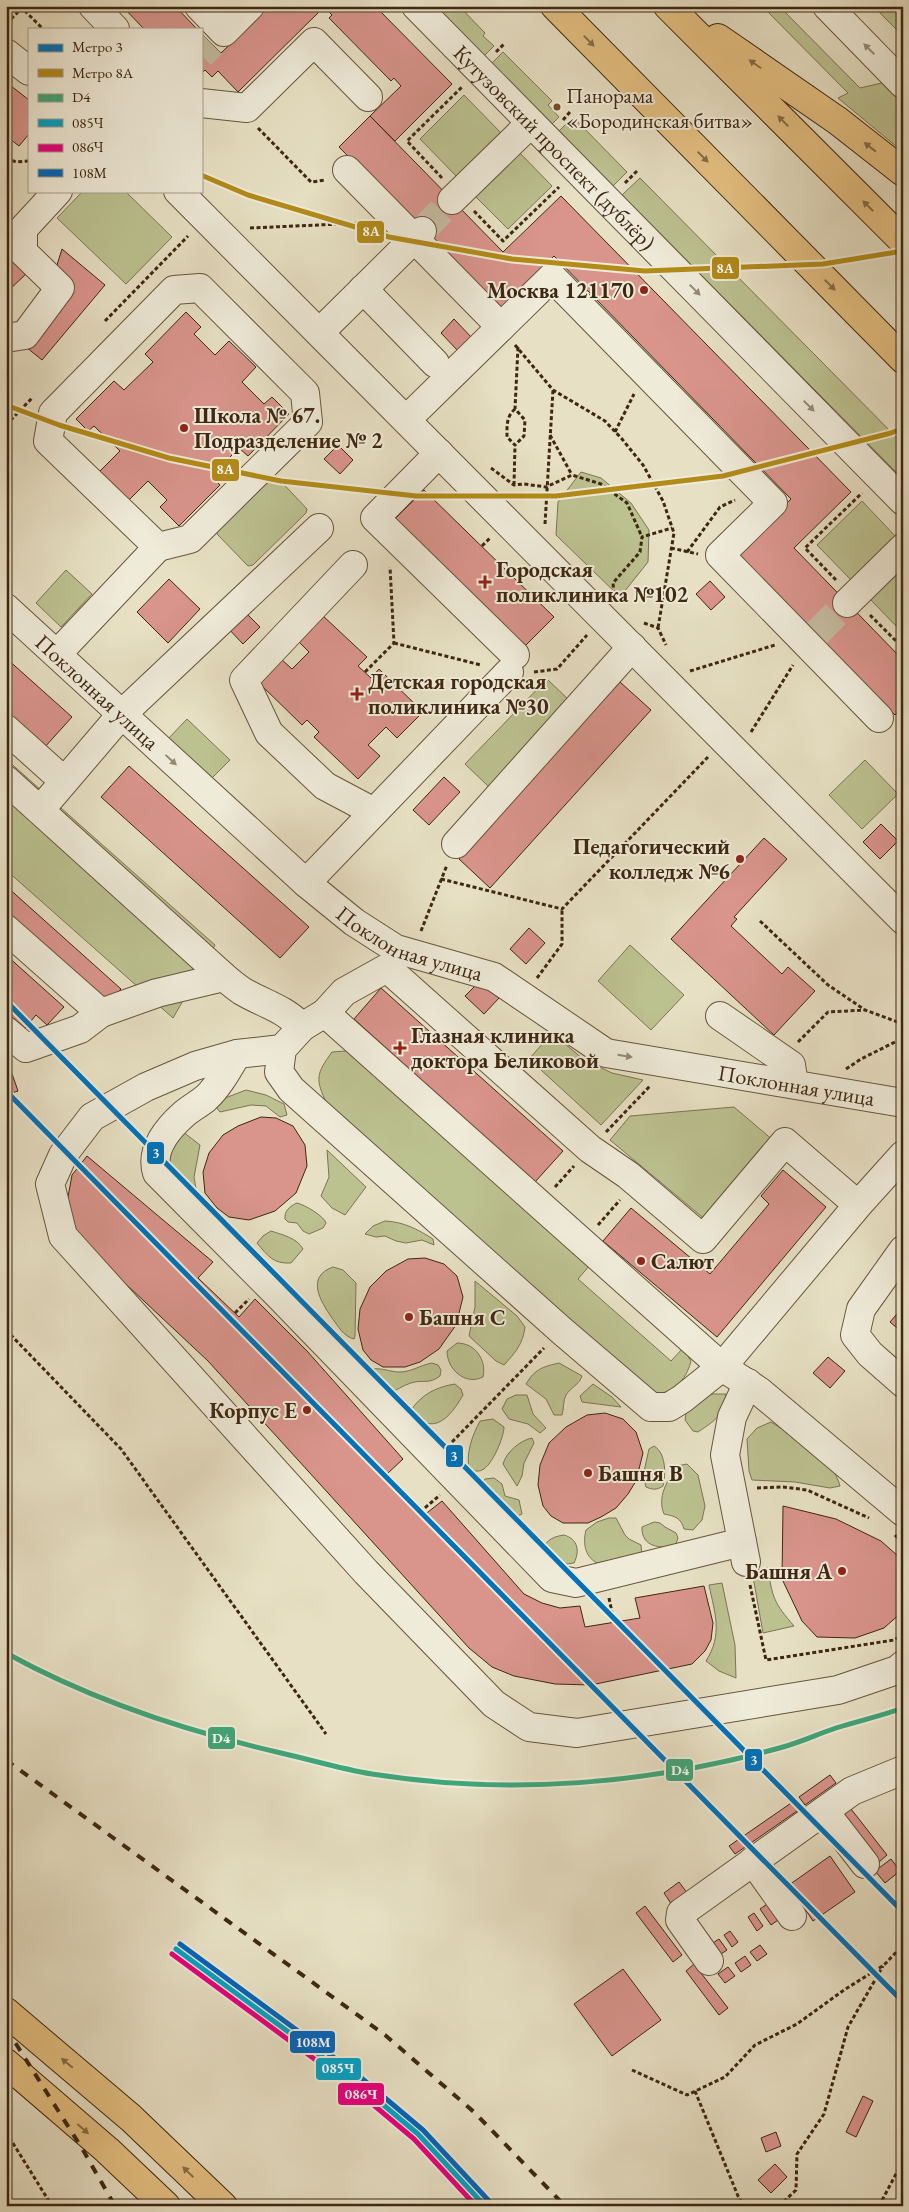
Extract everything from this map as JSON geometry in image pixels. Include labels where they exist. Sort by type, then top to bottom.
[{"type":"main road","points":[[555,6],[903,359]]},
{"type":"main road","points":[[670,6],[838,122],[903,172]]},
{"type":"main road","points":[[670,6],[903,240]]},
{"type":"main road","points":[[6,2012],[132,2118],[223,2206]]},
{"type":"main road","points":[[6,2063],[107,2150],[166,2206]]},
{"type":"street","points":[[93,6],[114,28]]},
{"type":"street","points":[[199,6],[218,38],[250,6]]},
{"type":"street","name":"Кутузовский проспект (дублёр)","points":[[416,6],[903,501]]},
{"type":"street","points":[[827,6],[903,84]]},
{"type":"street","points":[[202,103],[247,108],[314,42],[368,97]]},
{"type":"street","points":[[6,53],[28,70]]},
{"type":"street","points":[[452,200],[531,123]]},
{"type":"street","points":[[347,170],[411,231],[509,337]]},
{"type":"street","points":[[6,338],[25,335],[60,288],[23,252],[23,229],[57,192]]},
{"type":"street","points":[[179,192],[902,918]]},
{"type":"street","points":[[320,332],[363,289],[411,231]]},
{"type":"street","points":[[406,419],[509,337],[552,277],[774,503],[720,555],[808,638],[879,718]]},
{"type":"street","points":[[57,654],[158,547],[190,539],[308,422],[305,393],[200,288],[174,290],[52,413],[48,441],[158,547]]},
{"type":"street","points":[[363,289],[435,363]]},
{"type":"street","points":[[306,883],[512,663],[375,518],[439,452]]},
{"type":"street","points":[[40,810],[122,715],[319,528]]},
{"type":"street","points":[[847,603],[903,548]]},
{"type":"street","points":[[353,565],[244,680],[269,733],[325,786],[374,812]]},
{"type":"street","name":"Поклонная улица","points":[[6,608],[306,883],[354,922],[396,949],[494,977],[606,1053],[903,1103]]},
{"type":"street","points":[[456,844],[632,647]]},
{"type":"street","points":[[6,729],[64,781]]},
{"type":"street","points":[[6,780],[224,977],[241,991],[284,1011],[302,1027]]},
{"type":"street","points":[[6,928],[102,1013]]},
{"type":"street","points":[[858,1205],[784,1142],[703,1239],[635,1182],[590,1149],[387,968],[344,992],[325,1013],[302,1027],[282,1049],[279,1072],[291,1090],[562,1331],[651,1407],[669,1407],[722,1367],[858,1205],[903,1155]]},
{"type":"street","points":[[13,1045],[80,1029],[102,1013],[157,993],[224,977]]},
{"type":"street","points":[[325,1013],[722,1367],[759,1390],[897,1521]]},
{"type":"street","points":[[720,1016],[791,1065],[807,1087]]},
{"type":"street","points":[[282,1049],[237,1054],[195,1066],[146,1087],[92,1116],[63,1155],[50,1184],[64,1236],[366,1572],[494,1704],[529,1727],[577,1733],[838,1690],[897,1670],[903,1665]]},
{"type":"street","points":[[237,1054],[222,1078],[206,1098],[184,1114],[166,1133],[155,1152],[154,1163],[157,1173],[552,1578],[576,1583],[744,1552],[725,1455],[732,1417],[748,1383]]},
{"type":"street","points":[[903,1250],[860,1309],[855,1335],[870,1354],[903,1383]]},
{"type":"street","points":[[709,1961],[680,1920],[681,1913],[852,1791],[903,1770]]},
{"type":"street","points":[[824,1811],[865,1864]]},
{"type":"street","points":[[753,1861],[792,1916]]},
{"type":"path","points":[[6,19],[8,21],[21,7],[42,28]]},
{"type":"path","points":[[247,108],[252,122],[311,182],[333,179],[347,170]]},
{"type":"path","points":[[6,158],[16,162],[28,161]]},
{"type":"path","points":[[217,229],[411,231]]},
{"type":"path","points":[[509,337],[553,390],[605,421],[642,465],[663,501],[674,533],[658,628]]},
{"type":"path","points":[[509,337],[515,409],[525,420],[524,436],[515,445],[514,485]]},
{"type":"path","points":[[615,432],[645,372]]},
{"type":"path","points":[[546,487],[553,390]]},
{"type":"path","points":[[515,409],[510,413],[507,421],[507,437],[515,445]]},
{"type":"path","points":[[550,435],[572,475]]},
{"type":"path","points":[[489,467],[514,485],[524,484],[546,487],[572,475],[600,484],[627,503],[642,537],[640,552],[613,583]]},
{"type":"path","points":[[687,552],[720,507],[758,488]]},
{"type":"path","points":[[642,537],[672,528]]},
{"type":"path","points":[[365,672],[394,643],[390,564]]},
{"type":"path","points":[[663,678],[808,638]]},
{"type":"path","points":[[524,997],[562,944],[562,909],[731,747],[808,638]]},
{"type":"path","points":[[412,954],[456,844]]},
{"type":"path","points":[[441,879],[562,909]]},
{"type":"path","points":[[760,921],[828,985],[865,1010],[903,1024]]},
{"type":"path","points":[[782,1059],[828,1012],[865,1010]]},
{"type":"path","points":[[807,1087],[903,1038]]},
{"type":"path","points":[[583,1243],[635,1182]]},
{"type":"path","points":[[6,1330],[121,1448],[326,1734]]},
{"type":"path","points":[[436,1458],[545,1348]]},
{"type":"path","points":[[729,1480],[751,1488],[783,1487],[807,1490],[875,1522]]},
{"type":"path","points":[[897,1521],[903,1544]]},
{"type":"path","points":[[744,1552],[766,1660],[894,1640],[903,1635]]},
{"type":"path","points":[[632,2070],[687,2095],[724,2077],[755,2045],[797,2024],[884,1964],[903,1944]]},
{"type":"path","points":[[780,2206],[796,2190],[797,2154],[824,2114],[848,2028],[884,1964]]},
{"type":"path","points":[[695,2091],[738,2196],[744,2206]]},
{"type":"path","points":[[6,2132],[52,2206]]},
{"type":"path","points":[[879,2206],[903,2161]]},
{"type":"green space","points":[[459,6],[485,33],[483,36],[494,46],[484,56],[436,7]]},
{"type":"green space","points":[[762,6],[779,6],[860,88],[886,82],[903,99],[903,152],[838,98],[848,93]]},
{"type":"green space","points":[[873,6],[903,6],[903,36]]},
{"type":"green space","points":[[503,52],[552,101],[548,105],[559,117],[552,124],[492,63]]},
{"type":"green space","points":[[464,95],[504,136],[460,180],[420,139]]},
{"type":"green space","points":[[573,117],[627,172],[613,186],[559,131]]},
{"type":"green space","points":[[516,149],[552,186],[508,229],[472,193]]},
{"type":"green space","points":[[640,178],[903,444],[903,479],[622,195]]},
{"type":"green space","points":[[82,192],[126,192],[172,237],[126,284],[57,218]]},
{"type":"green space","points":[[581,472],[601,478],[631,503],[649,530],[648,562],[620,597],[556,535],[558,502]]},
{"type":"green space","points":[[276,476],[307,509],[306,513],[253,565],[248,566],[217,534],[218,529],[271,478]]},
{"type":"green space","points":[[862,501],[898,539],[854,583],[817,545]]},
{"type":"green space","points":[[903,560],[903,632],[902,632],[866,595]]},
{"type":"green space","points":[[66,570],[92,594],[61,627],[36,603]]},
{"type":"green space","points":[[547,679],[571,702],[489,787],[465,764]]},
{"type":"green space","points":[[187,719],[230,760],[209,781],[167,740]]},
{"type":"green space","points":[[6,759],[215,945],[173,1018],[6,870]]},
{"type":"green space","points":[[865,760],[898,794],[862,829],[829,795]]},
{"type":"green space","points":[[630,945],[684,995],[651,1030],[598,981]]},
{"type":"green space","points":[[552,1033],[583,1059],[612,1073],[643,1080],[601,1125],[529,1059]]},
{"type":"green space","points":[[346,1051],[590,1265],[578,1279],[671,1361],[683,1348],[691,1361],[686,1374],[678,1385],[666,1392],[652,1395],[327,1104],[320,1088],[320,1072],[332,1052]]},
{"type":"green space","points":[[246,1090],[266,1095],[284,1104],[287,1115],[280,1117],[266,1106],[251,1105],[220,1112],[215,1106],[220,1100]]},
{"type":"green space","points":[[734,1107],[774,1141],[707,1221],[610,1140],[630,1116]]},
{"type":"green space","points":[[178,1128],[200,1145],[194,1177],[196,1189],[188,1190],[165,1165]]},
{"type":"green space","points":[[327,1150],[366,1187],[345,1215],[332,1208],[321,1196],[329,1177]]},
{"type":"green space","points":[[297,1203],[309,1208],[322,1217],[326,1223],[323,1228],[309,1234],[303,1231],[297,1223],[288,1222],[285,1219],[287,1211]]},
{"type":"green space","points":[[385,1221],[404,1224],[416,1229],[433,1239],[434,1245],[422,1240],[406,1243],[385,1236],[376,1237],[365,1234],[373,1226]]},
{"type":"green space","points":[[271,1231],[293,1240],[303,1249],[291,1263],[275,1261],[257,1243]]},
{"type":"green space","points":[[333,1267],[343,1270],[356,1283],[354,1339],[347,1336],[339,1327],[320,1297],[317,1283],[319,1277],[324,1271]]},
{"type":"green space","points":[[475,1281],[517,1316],[525,1327],[518,1348],[504,1365],[496,1361],[469,1336],[475,1307]]},
{"type":"green space","points":[[457,1343],[469,1346],[478,1354],[483,1365],[483,1377],[470,1379],[458,1374],[454,1370],[450,1364],[447,1351]]},
{"type":"green space","points":[[432,1363],[438,1365],[441,1370],[440,1376],[429,1381],[408,1384],[388,1393],[365,1373],[373,1369],[404,1372]]},
{"type":"green space","points":[[559,1363],[582,1376],[579,1382],[566,1395],[562,1415],[554,1415],[546,1399],[526,1384],[540,1369]]},
{"type":"green space","points":[[455,1384],[461,1389],[463,1395],[447,1417],[440,1422],[426,1423],[410,1412],[424,1396],[441,1387]]},
{"type":"green space","points":[[593,1384],[612,1397],[621,1407],[582,1402],[580,1396]]},
{"type":"green space","points":[[726,1394],[721,1413],[714,1421],[698,1432],[693,1431],[685,1420],[687,1406],[703,1396]]},
{"type":"green space","points":[[516,1395],[527,1395],[533,1414],[546,1428],[540,1433],[528,1424],[509,1419],[502,1409],[507,1399]]},
{"type":"green space","points":[[493,1419],[504,1427],[497,1451],[490,1463],[482,1470],[469,1469],[469,1451],[477,1427],[480,1421]]},
{"type":"green space","points":[[771,1422],[802,1441],[821,1457],[836,1475],[840,1486],[830,1488],[795,1482],[752,1480],[749,1471],[747,1439],[757,1428]]},
{"type":"green space","points":[[532,1438],[534,1443],[524,1463],[522,1476],[517,1486],[503,1464],[507,1455],[514,1447]]},
{"type":"green space","points":[[654,1446],[658,1449],[663,1459],[665,1476],[663,1486],[651,1489],[646,1487],[643,1476],[649,1449]]},
{"type":"green space","points":[[687,1464],[698,1475],[705,1506],[702,1520],[693,1530],[684,1529],[677,1518],[664,1514],[662,1508],[662,1495],[670,1477],[677,1466]]},
{"type":"green space","points":[[494,1478],[502,1484],[505,1496],[519,1500],[522,1514],[506,1522],[479,1488],[485,1479]]},
{"type":"green space","points":[[616,1518],[625,1535],[641,1545],[642,1556],[597,1563],[589,1557],[585,1544],[586,1530],[597,1522]]},
{"type":"green space","points":[[654,1522],[660,1523],[676,1533],[678,1538],[676,1544],[658,1547],[648,1543],[643,1534],[642,1527]]},
{"type":"green space","points":[[564,1535],[575,1542],[577,1550],[576,1559],[574,1563],[552,1566],[541,1555],[542,1550],[548,1541]]},
{"type":"green space","points":[[768,1568],[775,1599],[794,1626],[763,1633],[752,1571]]},
{"type":"green space","points":[[722,1583],[735,1645],[736,1678],[719,1671],[706,1661],[716,1633],[715,1615],[709,1585]]},
{"type":"building","points":[[122,6],[175,6],[196,28],[143,28]]},
{"type":"building","points":[[263,6],[375,6],[452,84],[395,141],[370,116],[401,86],[394,78],[391,81],[329,18],[332,15],[324,7],[238,92],[218,71],[212,77],[205,70],[202,73],[202,34],[221,53],[244,31],[242,28]]},
{"type":"building","points":[[6,82],[28,99],[28,135],[19,146],[6,136]]},
{"type":"building","points":[[370,116],[503,252],[561,196],[851,492],[794,548],[903,660],[903,707],[895,715],[736,553],[791,499],[554,256],[499,310],[339,147]]},
{"type":"building","points":[[62,249],[105,285],[42,360],[26,347],[58,277],[57,265]]},
{"type":"building","points":[[6,251],[28,272],[6,293]]},
{"type":"building","points":[[186,312],[201,327],[194,334],[215,355],[229,341],[256,367],[242,382],[264,404],[272,397],[289,414],[248,456],[239,448],[211,476],[220,485],[179,526],[160,507],[167,500],[148,481],[124,505],[95,476],[120,451],[94,426],[88,431],[76,419],[114,381],[124,390],[153,362],[145,354]]},
{"type":"building","points":[[454,319],[473,339],[459,352],[441,333]]},
{"type":"building","points":[[338,445],[353,460],[340,474],[324,459]]},
{"type":"building","name":"Городская поликлиника №102","points":[[424,490],[554,617],[522,649],[392,522]]},
{"type":"building","points":[[169,579],[200,609],[168,643],[137,612]]},
{"type":"building","points":[[710,581],[725,597],[711,610],[696,594]]},
{"type":"building","points":[[241,608],[260,627],[243,644],[224,624]]},
{"type":"building","points":[[322,615],[367,657],[358,666],[371,678],[379,669],[423,712],[397,738],[386,727],[368,745],[380,756],[358,779],[314,737],[319,732],[307,720],[302,725],[258,682],[280,658],[292,669],[309,652],[298,641]]},
{"type":"building","points":[[6,658],[72,717],[44,748],[6,715]]},
{"type":"building","points":[[620,682],[651,710],[490,888],[459,859]]},
{"type":"building","points":[[129,766],[309,927],[280,958],[101,797]]},
{"type":"building","points":[[444,777],[460,792],[429,825],[413,810]]},
{"type":"building","points":[[881,824],[898,841],[880,859],[863,842]]},
{"type":"building","points":[[764,838],[787,859],[734,917],[737,919],[731,926],[782,974],[788,967],[815,991],[774,1035],[671,939]]},
{"type":"building","points":[[6,886],[121,989],[106,1005],[6,915]]},
{"type":"building","points":[[529,928],[545,943],[526,964],[510,949]]},
{"type":"building","points":[[6,955],[64,1007],[47,1025],[36,1015],[25,1028],[6,1012]]},
{"type":"building","points":[[480,981],[499,998],[484,1014],[465,996]]},
{"type":"building","points":[[381,988],[563,1151],[535,1182],[354,1019]]},
{"type":"building","points":[[9,1065],[18,1091],[6,1095],[6,1066]]},
{"type":"building","points":[[261,1117],[276,1118],[293,1126],[305,1145],[307,1166],[296,1193],[275,1211],[249,1220],[229,1217],[217,1208],[205,1193],[203,1172],[209,1153],[223,1135],[238,1126]]},
{"type":"building","name":"Корпус E","points":[[87,1156],[213,1262],[198,1278],[239,1317],[255,1299],[307,1351],[403,1459],[387,1474],[423,1516],[442,1501],[524,1594],[542,1603],[560,1608],[580,1606],[585,1627],[640,1618],[635,1598],[704,1586],[713,1623],[711,1640],[705,1651],[692,1664],[591,1685],[555,1684],[514,1676],[492,1667],[469,1648],[208,1361],[81,1242],[73,1226],[68,1197],[72,1175]]},
{"type":"building","points":[[783,1170],[826,1207],[717,1337],[603,1241],[631,1208],[710,1274],[769,1204],[761,1196]]},
{"type":"building","name":"Башня C","points":[[425,1258],[444,1264],[457,1276],[463,1297],[456,1325],[439,1349],[420,1362],[405,1367],[383,1367],[371,1360],[363,1350],[358,1329],[360,1309],[370,1287],[386,1271],[408,1259]]},
{"type":"building","points":[[903,1307],[903,1333],[890,1322]]},
{"type":"building","points":[[828,1357],[845,1371],[830,1388],[813,1373]]},
{"type":"building","name":"Башня B","points":[[605,1413],[623,1419],[636,1432],[643,1453],[636,1481],[616,1508],[601,1517],[588,1523],[563,1523],[551,1516],[543,1506],[538,1485],[540,1465],[549,1443],[566,1427],[587,1415]]},
{"type":"building","name":"Башня А","points":[[783,1506],[836,1519],[881,1541],[899,1557],[903,1563],[902,1612],[884,1628],[855,1638],[817,1637],[802,1621],[782,1579]]},
{"type":"building","points":[[830,1775],[836,1783],[805,1805],[799,1797]]},
{"type":"building","points":[[794,1801],[800,1809],[735,1854],[729,1846]]},
{"type":"building","points":[[851,1809],[887,1855],[878,1863],[842,1816]]},
{"type":"building","points":[[830,1856],[855,1892],[813,1921],[789,1885]]},
{"type":"building","points":[[891,1859],[900,1871],[885,1883],[875,1871]]},
{"type":"building","points":[[679,1882],[688,1894],[672,1905],[664,1893]]},
{"type":"building","points":[[770,1902],[781,1918],[771,1925],[760,1909]]},
{"type":"building","points":[[645,1906],[682,1955],[673,1962],[636,1913]]},
{"type":"building","points":[[754,1913],[763,1926],[757,1931],[748,1917]]},
{"type":"building","points":[[730,1931],[738,1942],[732,1947],[724,1935]]},
{"type":"building","points":[[719,1939],[727,1950],[721,1954],[713,1943]]},
{"type":"building","points":[[760,1945],[767,1954],[757,1961],[750,1952]]},
{"type":"building","points":[[745,1956],[751,1965],[741,1972],[735,1963]]},
{"type":"building","points":[[694,1964],[728,2008],[719,2015],[686,1971]]},
{"type":"building","points":[[728,1967],[735,1976],[725,1983],[718,1974]]},
{"type":"building","points":[[623,1969],[661,2020],[612,2056],[574,2004]]},
{"type":"building","points":[[863,2096],[873,2101],[856,2137],[846,2132]]},
{"type":"building","points":[[776,2132],[781,2146],[766,2152],[761,2138]]},
{"type":"building","points":[[775,2164],[787,2177],[771,2193],[758,2180]]},
{"type":"tunnel","points":[[202,54],[212,44]]},
{"type":"tunnel","points":[[422,231],[452,200]]},
{"type":"tunnel","points":[[816,634],[847,603]]},
{"type":"railway","points":[[6,1760],[385,2035],[474,2112],[565,2206]]},
{"type":"railway","points":[[6,2028],[83,2150],[115,2206]]},
{"type":"metro line","name":"8А","points":[[202,175],[248,195],[389,237],[512,259],[645,271],[823,264],[903,251]]},
{"type":"metro line","name":"8А","points":[[6,405],[59,425],[169,458],[281,481],[416,496],[556,496],[723,476],[891,433],[903,428]]},
{"type":"metro line","name":"3","points":[[6,1001],[903,1912]]},
{"type":"metro line","name":"3","points":[[6,1091],[903,2002]]},
{"type":"transit line","name":"D4","points":[[6,1653],[72,1686],[106,1700],[210,1735],[360,1772],[424,1781],[527,1785],[631,1778],[733,1760],[783,1747],[836,1728],[903,1708]]},
{"type":"transit line","name":"108М","points":[[180,1944],[359,2076],[423,2130],[490,2202]]},
{"type":"transit line","name":"085Ч","points":[[176,1949],[355,2081],[418,2134],[485,2206]]},
{"type":"transit line","name":"086Ч","points":[[172,1954],[351,2086],[414,2139],[476,2206]]},
{"type":"place","name":"Панорама «Бородинская битва»","points":[[557,107]]},
{"type":"place","name":"Москва 121170","points":[[644,290]]},
{"type":"place","name":"Школа № 67. Подразделение № 2","points":[[184,428]]},
{"type":"place","name":"Городская поликлиника №102","points":[[485,582]]},
{"type":"place","name":"Детская городская поликлиника №30","points":[[357,694]]},
{"type":"place","name":"Педагогический колледж №6","points":[[740,859]]},
{"type":"place","name":"Глазная клиника доктора Беликовой","points":[[400,1048]]},
{"type":"place","name":"Салют","points":[[641,1261]]},
{"type":"place","name":"Башня C","points":[[409,1317]]},
{"type":"place","name":"Корпус E","points":[[307,1410]]},
{"type":"place","name":"Башня B","points":[[588,1473]]},
{"type":"place","name":"Башня А","points":[[842,1571]]}]
